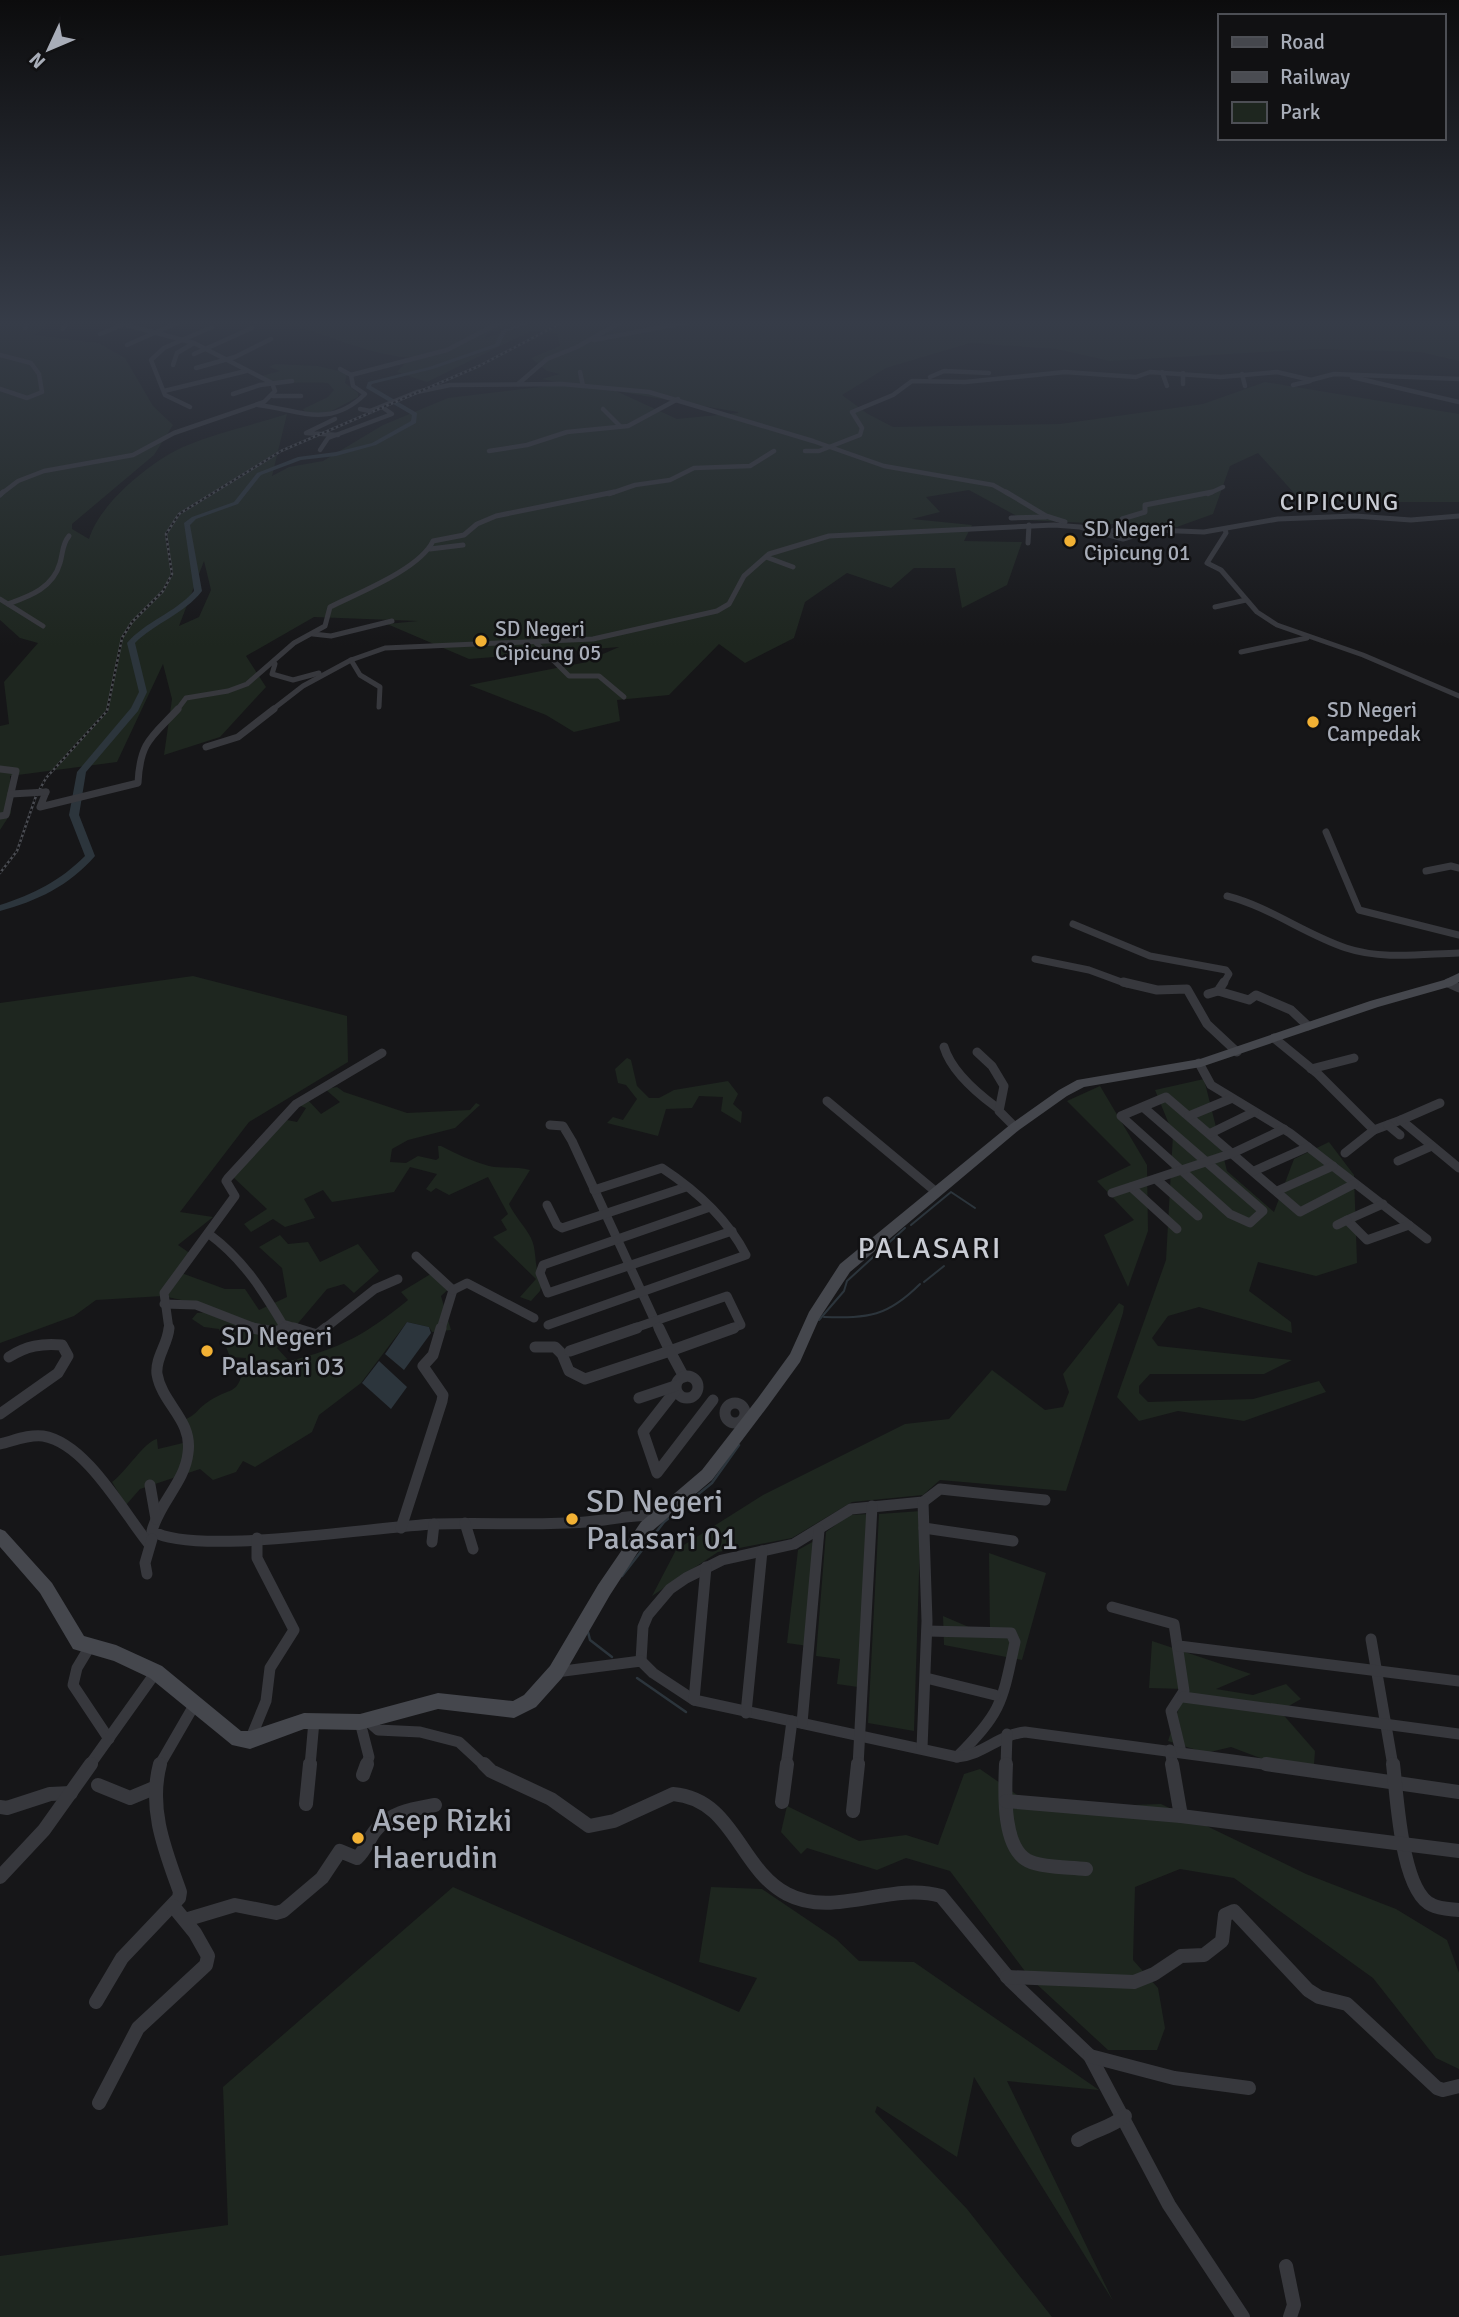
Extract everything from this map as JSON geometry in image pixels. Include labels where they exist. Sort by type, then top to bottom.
[{"type":"main road","points":[[0,1536],[46,1588],[79,1643],[89,1648],[116,1653],[156,1672],[238,1739],[250,1740],[285,1726],[314,1721],[364,1721],[438,1702],[514,1710],[530,1701],[556,1672],[637,1539],[659,1515],[707,1475],[745,1419],[795,1358],[805,1332],[845,1268],[935,1191],[1015,1128],[1081,1083],[1199,1063],[1308,1026],[1455,983]]},
{"type":"street","points":[[0,495],[18,481],[36,473],[75,463],[133,455],[183,430]]},
{"type":"street","points":[[312,430],[306,433],[338,435]]},
{"type":"street","points":[[320,450],[328,438],[351,430]]},
{"type":"street","points":[[489,451],[527,445],[567,432],[584,430]]},
{"type":"street","points":[[777,430],[906,471],[993,485],[1048,517],[1123,538],[1153,530],[1200,532],[1278,519],[1355,516],[1411,520],[1459,516]]},
{"type":"street","points":[[805,451],[819,452],[862,433],[861,430]]},
{"type":"street","points":[[11,793],[46,792],[40,807],[138,783],[138,761],[145,739],[158,724],[180,709],[186,698],[228,691],[247,684],[293,644],[327,624],[326,612],[330,607],[410,566],[430,549],[433,541],[464,535],[477,524],[496,516],[604,496],[635,485],[670,480],[694,468],[750,467],[774,451]]},
{"type":"street","points":[[1105,534],[1126,525],[1122,519],[1145,512],[1144,505],[1206,495],[1223,487]]},
{"type":"street","points":[[1011,517],[1048,517]]},
{"type":"street","points":[[1028,543],[1026,535],[1030,517]]},
{"type":"street","points":[[206,747],[250,731],[294,692],[351,660],[392,646],[593,639],[717,611],[729,604],[744,576],[766,557],[834,535],[962,532],[1028,526],[1080,527]]},
{"type":"street","points":[[1224,529],[1226,533],[1219,538],[1215,553],[1208,563],[1222,570],[1246,600],[1270,622],[1363,654],[1459,696]]},
{"type":"street","points":[[8,604],[39,592],[53,581],[60,570],[63,542],[69,536]]},
{"type":"street","points":[[430,549],[463,545]]},
{"type":"street","points":[[766,557],[793,567]]},
{"type":"street","points":[[0,599],[43,626]]},
{"type":"street","points":[[1215,607],[1246,600]]},
{"type":"street","points":[[313,634],[328,639],[374,622],[392,621]]},
{"type":"street","points":[[1241,652],[1288,640],[1312,638]]},
{"type":"street","points":[[535,642],[569,676],[598,676],[624,697]]},
{"type":"street","points":[[276,660],[272,674],[293,680],[340,666]]},
{"type":"street","points":[[351,660],[359,667],[359,675],[380,687],[379,707]]},
{"type":"street","points":[[0,769],[11,768],[16,771],[6,815],[0,817]]},
{"type":"street","points":[[1326,832],[1359,911],[1459,935]]},
{"type":"street","points":[[1426,871],[1451,866],[1459,868]]},
{"type":"street","points":[[1227,896],[1265,905],[1335,943],[1361,952],[1385,956],[1459,953]]},
{"type":"street","points":[[1073,924],[1150,956],[1226,970],[1228,976],[1218,991]]},
{"type":"street","points":[[1035,959],[1089,970],[1128,984],[1157,990],[1187,989],[1207,1024],[1237,1052]]},
{"type":"street","points":[[1209,994],[1218,991],[1249,1000],[1256,995],[1291,1010],[1308,1026]]},
{"type":"street","points":[[1274,1038],[1311,1069],[1374,1130]]},
{"type":"street","points":[[944,1047],[947,1057],[961,1072],[972,1090],[996,1107],[998,1114],[1015,1128]]},
{"type":"street","points":[[977,1052],[992,1066],[1004,1086],[1004,1093],[996,1107]]},
{"type":"street","points":[[147,1574],[145,1563],[152,1540],[152,1528],[187,1468],[189,1456],[185,1423],[160,1385],[155,1367],[168,1334],[164,1304],[167,1287],[235,1196],[227,1183],[228,1178],[296,1104],[382,1053]]},
{"type":"street","points":[[1311,1069],[1354,1058]]},
{"type":"street","points":[[1199,1063],[1211,1085],[1230,1099],[1284,1129],[1427,1239]]},
{"type":"street","points":[[1143,1107],[1262,1211],[1262,1214],[1250,1223],[1235,1217],[1121,1116],[1166,1097],[1300,1212],[1354,1184]]},
{"type":"street","points":[[1189,1116],[1230,1099]]},
{"type":"street","points":[[827,1101],[935,1191]]},
{"type":"street","points":[[1345,1153],[1374,1130],[1440,1103]]},
{"type":"street","points":[[1211,1133],[1254,1112]]},
{"type":"street","points":[[1401,1120],[1459,1168]]},
{"type":"street","points":[[550,1125],[563,1126],[670,1351],[684,1377],[697,1382],[697,1392]]},
{"type":"street","points":[[1388,1125],[1400,1135]]},
{"type":"street","points":[[1112,1193],[1233,1153],[1284,1129]]},
{"type":"street","points":[[1398,1161],[1432,1146]]},
{"type":"street","points":[[1254,1171],[1308,1147]]},
{"type":"street","points":[[1277,1191],[1333,1166]]},
{"type":"street","points":[[548,1325],[745,1257],[732,1231],[710,1207],[669,1173],[656,1169],[594,1190]]},
{"type":"street","points":[[1156,1179],[1198,1216]]},
{"type":"street","points":[[547,1205],[556,1225],[562,1228],[686,1187]]},
{"type":"street","points":[[1130,1187],[1178,1229]]},
{"type":"street","points":[[1383,1204],[1342,1223],[1367,1240],[1409,1225]]},
{"type":"street","points":[[710,1207],[543,1265],[540,1273],[548,1293],[732,1231]]},
{"type":"street","points":[[209,1234],[231,1251],[251,1272],[262,1293],[286,1325],[317,1335],[375,1289],[398,1279]]},
{"type":"street","points":[[416,1256],[453,1290]]},
{"type":"street","points":[[401,1528],[443,1395],[423,1366],[433,1355],[453,1290],[467,1283],[534,1318]]},
{"type":"street","points":[[535,1347],[555,1348],[562,1354],[569,1371],[585,1379],[741,1325],[727,1296],[570,1351]]},
{"type":"street","points":[[164,1304],[177,1301],[203,1305],[248,1327],[273,1333],[282,1331],[286,1325]]},
{"type":"street","points":[[0,1414],[20,1396],[60,1373],[66,1367],[68,1356],[62,1345],[42,1342],[26,1346],[9,1357]]},
{"type":"street","points":[[684,1377],[643,1432],[657,1473],[713,1400]]},
{"type":"street","points":[[675,1388],[684,1398],[697,1392]]},
{"type":"street","points":[[639,1398],[675,1388]]},
{"type":"street","points":[[697,1392],[726,1408],[732,1404],[741,1406],[745,1419]]},
{"type":"street","points":[[0,1444],[41,1436],[61,1440],[87,1465],[152,1540],[205,1542],[465,1522],[585,1522],[642,1514],[659,1515]]},
{"type":"street","points":[[150,1485],[156,1519]]},
{"type":"street","points":[[1045,1500],[940,1489],[923,1502],[851,1509],[794,1544],[706,1567],[670,1589],[652,1607],[643,1627],[642,1661],[653,1673],[694,1700],[922,1748],[957,1758],[970,1756],[1007,1734],[1025,1732],[1459,1792]]},
{"type":"street","points":[[922,1748],[927,1631],[923,1502]]},
{"type":"street","points":[[853,1811],[861,1735],[872,1506]]},
{"type":"street","points":[[465,1522],[466,1534],[473,1549]]},
{"type":"street","points":[[432,1542],[434,1524]]},
{"type":"street","points":[[923,1528],[1013,1541]]},
{"type":"street","points":[[782,1802],[797,1722],[819,1530]]},
{"type":"street","points":[[250,1740],[266,1701],[270,1668],[294,1630],[257,1558],[257,1538]]},
{"type":"street","points":[[746,1713],[762,1551]]},
{"type":"street","points":[[694,1700],[706,1567]]},
{"type":"street","points":[[1112,1607],[1171,1621],[1175,1627],[1183,1697],[1171,1711],[1181,1816]]},
{"type":"street","points":[[927,1631],[1011,1633],[1015,1642],[1002,1701],[990,1724],[957,1758]]},
{"type":"street","points":[[1371,1639],[1388,1724],[1403,1844],[1418,1896],[1430,1905],[1459,1910]]},
{"type":"street","points":[[1179,1646],[1459,1681]]},
{"type":"street","points":[[89,1648],[77,1668],[73,1685],[109,1739]]},
{"type":"street","points":[[556,1672],[583,1667],[612,1668],[642,1661]]},
{"type":"street","points":[[0,1877],[44,1830],[156,1672]]},
{"type":"street","points":[[926,1678],[995,1695]]},
{"type":"street","points":[[1183,1697],[1459,1734]]},
{"type":"street","points":[[96,2002],[122,1958],[173,1906],[180,1892],[162,1842],[154,1788],[160,1763],[196,1702]]},
{"type":"street","points":[[306,1804],[314,1721]]},
{"type":"street","points":[[363,1775],[369,1757],[364,1721]]},
{"type":"street","points":[[364,1721],[378,1730],[420,1732],[459,1742],[497,1775],[551,1799],[589,1826],[617,1822],[668,1794],[681,1794],[722,1816],[764,1876],[786,1894],[800,1899],[847,1901],[932,1892],[951,1906],[1007,1977],[1053,2024],[1090,2056],[1110,2084],[1170,2205],[1243,2317]]},
{"type":"street","points":[[1007,1734],[1006,1801],[1009,1836],[1022,1859],[1086,1869]]},
{"type":"street","points":[[98,1785],[130,1798],[154,1788]]},
{"type":"street","points":[[0,1807],[7,1808],[50,1794],[71,1793]]},
{"type":"street","points":[[1006,1801],[1181,1816],[1459,1851]]},
{"type":"street","points":[[185,1920],[235,1905],[276,1913],[283,1911],[322,1878],[340,1852],[357,1858],[366,1851],[375,1831],[402,1810],[435,1805]]},
{"type":"street","points":[[99,2103],[138,2028],[153,2011],[206,1965],[208,1956],[173,1906]]},
{"type":"street","points":[[1007,1977],[1134,1982],[1154,1974],[1181,1956],[1204,1955],[1222,1941],[1225,1915],[1234,1911],[1303,1987],[1319,1997],[1347,2004],[1437,2088],[1443,2090],[1459,2086]]},
{"type":"street","points":[[1090,2056],[1112,2059],[1146,2072],[1206,2085],[1249,2088]]},
{"type":"street","points":[[1078,2140],[1097,2128],[1111,2127],[1125,2116]]},
{"type":"street","points":[[1286,2266],[1294,2305],[1290,2317]]},
{"type":"green space","points":[[0,430],[170,430],[154,455],[72,524],[72,529],[89,539],[103,512],[114,498],[141,473],[183,447],[232,430],[283,430],[272,476],[289,467],[323,461],[374,430],[1459,430],[1459,502],[1302,502],[1258,453],[1230,466],[1213,514],[1177,527],[1024,520],[969,490],[926,497],[940,512],[912,519],[972,525],[964,541],[1022,542],[1007,585],[962,608],[955,568],[914,568],[891,588],[847,573],[805,602],[794,638],[745,663],[719,644],[669,695],[617,700],[620,721],[574,732],[546,715],[469,685],[582,663],[619,647],[469,659],[387,624],[418,621],[314,617],[246,656],[266,687],[220,737],[164,755],[172,699],[163,664],[117,762],[10,776],[11,813],[0,830],[0,726],[9,724],[4,682],[38,643],[20,638],[0,620]],"holes":[[[204,561],[211,590],[199,617],[179,626]]]},
{"type":"green space","points":[[193,976],[347,1016],[348,1062],[249,1122],[180,1212],[213,1217],[178,1245],[191,1254],[176,1271],[225,1289],[245,1289],[259,1310],[287,1297],[282,1268],[259,1247],[280,1235],[288,1244],[308,1242],[320,1262],[358,1244],[379,1271],[354,1293],[344,1284],[327,1289],[277,1348],[289,1361],[339,1345],[366,1331],[408,1300],[401,1292],[434,1272],[453,1285],[441,1296],[451,1330],[432,1332],[429,1327],[407,1322],[361,1383],[319,1415],[312,1432],[255,1467],[243,1461],[236,1472],[213,1480],[200,1469],[140,1489],[126,1505],[112,1482],[152,1441],[157,1439],[158,1449],[183,1443],[183,1420],[237,1386],[246,1358],[230,1357],[219,1329],[204,1327],[192,1319],[197,1313],[208,1312],[209,1306],[163,1296],[96,1300],[74,1316],[0,1343],[0,1003]]},
{"type":"green space","points":[[627,1058],[631,1060],[637,1086],[649,1098],[659,1098],[674,1090],[728,1081],[738,1094],[733,1104],[742,1112],[741,1123],[721,1111],[723,1097],[699,1096],[692,1108],[666,1109],[658,1136],[607,1123],[613,1117],[623,1120],[637,1099],[626,1085],[618,1083],[615,1069]]},
{"type":"green space","points":[[1204,1079],[1227,1171],[1274,1212],[1294,1159],[1329,1142],[1354,1175],[1357,1263],[1316,1276],[1258,1262],[1249,1291],[1291,1322],[1292,1333],[1199,1307],[1168,1316],[1152,1338],[1158,1346],[1292,1360],[1264,1374],[1150,1374],[1139,1386],[1139,1393],[1148,1402],[1253,1399],[1319,1381],[1326,1392],[1244,1421],[1178,1411],[1139,1421],[1117,1397],[1166,1260],[1173,1134],[1155,1090]]},
{"type":"green space","points":[[1100,1086],[1147,1165],[1148,1231],[1128,1287],[1104,1235],[1134,1220],[1097,1181],[1131,1165],[1067,1101]]},
{"type":"green space","points":[[337,1087],[344,1092],[407,1113],[470,1110],[476,1103],[480,1105],[455,1128],[408,1140],[392,1149],[390,1162],[406,1163],[418,1156],[436,1160],[439,1158],[438,1146],[441,1146],[489,1166],[530,1170],[509,1204],[531,1238],[537,1271],[542,1282],[540,1291],[531,1301],[520,1297],[536,1279],[493,1237],[507,1230],[501,1220],[508,1214],[488,1177],[449,1195],[436,1188],[431,1192],[426,1189],[437,1174],[410,1167],[394,1192],[332,1202],[323,1190],[304,1199],[315,1218],[285,1227],[273,1219],[251,1232],[244,1224],[267,1209],[232,1176],[287,1120],[297,1122],[306,1108],[298,1105],[307,1099],[321,1114],[340,1102],[325,1089]]},
{"type":"green space","points":[[1119,1303],[1124,1306],[1123,1313],[1066,1491],[940,1480],[923,1495],[852,1502],[792,1538],[718,1552],[652,1596],[676,1550],[763,1495],[905,1424],[949,1419],[992,1370],[1045,1410],[1063,1407],[1069,1392],[1063,1374]]},
{"type":"green space","points":[[921,1511],[914,1731],[868,1723],[879,1514]]},
{"type":"green space","points":[[870,1514],[858,1687],[837,1684],[840,1659],[816,1656],[826,1532],[849,1515]]},
{"type":"green space","points":[[816,1540],[808,1646],[787,1643],[798,1550]]},
{"type":"green space","points":[[989,1553],[1046,1573],[1022,1660],[944,1645],[943,1616],[990,1636]]},
{"type":"green space","points":[[1152,1641],[1251,1674],[1216,1689],[1253,1695],[1286,1684],[1301,1699],[1280,1711],[1315,1751],[1313,1778],[1231,1747],[1206,1753],[1168,1741],[1185,1689],[1149,1688]]},
{"type":"green space","points":[[980,1769],[1026,1801],[1080,1807],[1161,1804],[1306,1874],[1396,1909],[1447,1940],[1459,1973],[1459,2069],[1436,2058],[1373,1978],[1234,1878],[1180,1869],[1135,1887],[1133,1960],[1158,1988],[1165,2028],[1157,2050],[1108,2050],[1030,1978],[950,1871],[906,1858],[877,1870],[807,1848],[801,1854],[781,1832],[787,1806],[859,1841],[906,1835],[938,1845],[964,1774]]},
{"type":"green space","points":[[453,1887],[739,2012],[757,1978],[699,1962],[711,1887],[762,1889],[836,1939],[859,1961],[914,1962],[1099,2090],[1007,2081],[1113,2301],[974,2077],[957,2157],[877,2106],[875,2112],[967,2209],[1052,2317],[0,2317],[0,2256],[228,2225],[223,2087]]},
{"type":"shaded area","points":[[407,1322],[429,1327],[431,1333],[404,1370],[385,1354]]},
{"type":"shaded area","points":[[379,1361],[407,1387],[391,1409],[362,1383]]},
{"type":"waterway","points":[[0,908],[50,890],[90,856],[74,815],[82,772],[135,709],[143,692],[131,643],[139,634],[182,607],[198,591],[186,524],[194,518],[236,503],[259,474],[300,458],[336,454],[374,444],[399,430]]},
{"type":"waterway","points":[[911,1225],[951,1192],[975,1208]]},
{"type":"waterway","points":[[819,1320],[844,1291],[847,1281],[905,1228]]},
{"type":"waterway","points":[[924,1282],[944,1266]]},
{"type":"waterway","points":[[824,1317],[853,1317],[876,1313],[897,1303],[920,1284]]},
{"type":"waterway","points":[[622,1576],[664,1522],[712,1483],[739,1445]]},
{"type":"waterway","points":[[588,1632],[590,1640],[612,1657]]},
{"type":"waterway","points":[[637,1678],[686,1712]]},
{"type":"railway","points":[[0,873],[17,851],[36,796],[46,778],[107,711],[122,638],[132,622],[163,591],[172,574],[166,534],[179,514],[281,451],[330,430]]},
{"type":"place","name":"SD Negeri Cipicung 01","points":[[1070,541]]},
{"type":"place","name":"SD Negeri Cipicung 05","points":[[481,641]]},
{"type":"place","name":"SD Negeri Campedak","points":[[1313,722]]},
{"type":"place","name":"SD Negeri Palasari 03","points":[[207,1351]]},
{"type":"place","name":"SD Negeri Palasari 01","points":[[572,1519]]},
{"type":"place","name":"Asep Rizki Haerudin","points":[[358,1838]]},
{"type":"district","name":"CIPICUNG","points":[[1340,502]]},
{"type":"district","name":"PALASARI","points":[[930,1248]]}]
